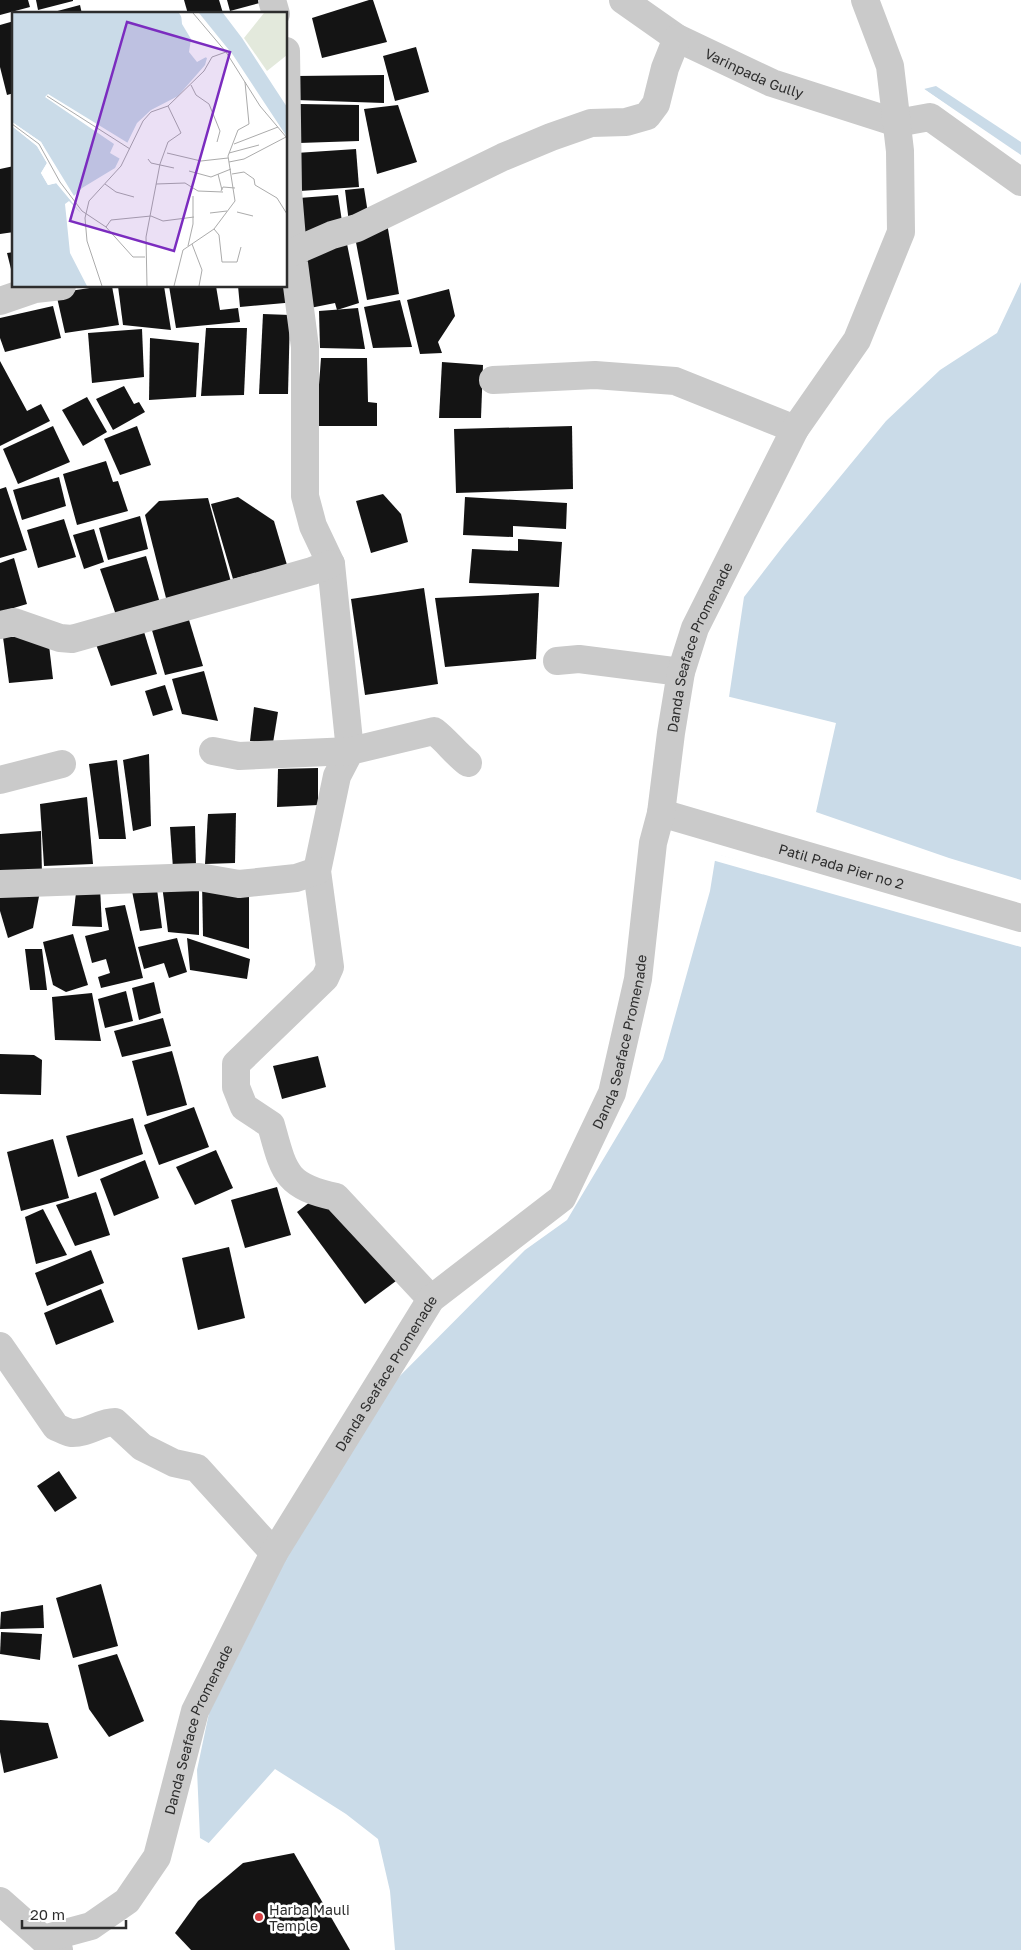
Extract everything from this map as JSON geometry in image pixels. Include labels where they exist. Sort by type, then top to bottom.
[{"type":"street","name":"Varinpada Gully","points":[[623,0],[677,38],[772,82],[897,123]]},
{"type":"street","name":"Danda Seaface Promenade","points":[[51,1945],[91,1926],[127,1901],[157,1857],[195,1711],[274,1553],[431,1299],[562,1198],[612,1093],[638,979],[653,844],[660,813],[670,733],[681,672],[695,628],[795,430],[857,340],[901,232],[900,151],[890,66],[865,0]]},
{"type":"street","points":[[289,252],[332,235],[357,228],[503,157],[551,137],[591,122],[626,122],[647,116],[656,104],[677,38]]},
{"type":"street","points":[[897,123],[930,117],[1021,182]]},
{"type":"street","points":[[288,191],[289,252],[305,347],[305,496],[313,526],[331,564],[350,751],[337,776],[317,870],[330,967],[325,978],[236,1064],[236,1087],[244,1107],[271,1125],[280,1159],[294,1181],[320,1194],[336,1197],[431,1299]]},
{"type":"street","points":[[0,301],[49,288]]},
{"type":"street","points":[[493,380],[595,376],[675,381],[795,430]]},
{"type":"street","points":[[0,625],[14,622],[60,638],[72,639],[331,564]]},
{"type":"street","points":[[557,661],[579,659],[681,672]]},
{"type":"street","points":[[213,751],[239,756],[350,751],[434,731],[447,741],[453,751],[468,763]]},
{"type":"street","points":[[0,780],[62,764]]},
{"type":"street","name":"Patil Pada Pier no 2","points":[[660,813],[1021,918]]},
{"type":"street","points":[[0,884],[200,877],[240,884],[296,878],[317,870]]},
{"type":"street","points":[[0,1346],[56,1427],[72,1433],[95,1428],[107,1422],[114,1422],[142,1447],[174,1463],[196,1468],[274,1553]]},
{"type":"street","points":[[0,1902],[51,1945]]},
{"type":"water","points":[[936,86],[1021,142],[1021,155],[924,89]]},
{"type":"water","points":[[1021,282],[1021,894],[717,792],[744,597],[784,545],[886,421],[940,370],[997,333]]},
{"type":"water","points":[[716,854],[1021,943],[1021,1950],[350,1950],[243,1863],[200,1838],[197,1770],[213,1694],[363,1413],[525,1250],[567,1220],[663,1059],[710,891]]},
{"type":"pier","points":[[924,89],[1021,157],[1021,158],[923,92]]},
{"type":"pier","points":[[726,696],[836,723],[816,812],[949,858],[1021,880],[1021,896],[804,832],[716,794]]},
{"type":"pier","points":[[715,851],[721,855],[1021,941],[1021,947],[712,860]]},
{"type":"pier","points":[[275,1769],[346,1814],[378,1839],[390,1891],[395,1950],[347,1950],[243,1866],[207,1845]]},
{"type":"building","points":[[0,0],[28,0],[30,7],[0,15]]},
{"type":"building","points":[[36,0],[73,0],[73,1],[38,10]]},
{"type":"building","points":[[184,0],[219,0],[223,12],[187,12]]},
{"type":"building","points":[[227,0],[267,0],[267,1],[230,11]]},
{"type":"building","points":[[373,0],[387,42],[322,58],[312,18]]},
{"type":"building","points":[[80,5],[82,12],[54,12]]},
{"type":"building","points":[[12,22],[12,94],[7,95],[0,67],[0,25]]},
{"type":"building","points":[[416,47],[429,92],[395,101],[383,56]]},
{"type":"building","points":[[384,75],[384,103],[296,100],[296,76]]},
{"type":"building","points":[[300,104],[359,105],[359,141],[299,143]]},
{"type":"building","points":[[398,105],[417,162],[377,174],[364,109]]},
{"type":"building","points":[[356,149],[359,187],[300,191],[296,153]]},
{"type":"building","points":[[12,166],[12,232],[0,234],[0,169]]},
{"type":"building","points":[[364,188],[369,220],[349,223],[345,190]]},
{"type":"building","points":[[338,195],[343,228],[301,233],[299,198]]},
{"type":"building","points":[[387,223],[399,294],[367,300],[354,232]]},
{"type":"building","points":[[346,239],[359,303],[337,310],[335,303],[310,308],[302,248]]},
{"type":"building","points":[[12,252],[12,273],[7,253]]},
{"type":"building","points":[[90,288],[112,288],[119,325],[65,333],[56,293]]},
{"type":"building","points":[[118,288],[164,288],[171,330],[123,325]]},
{"type":"building","points":[[169,288],[216,288],[220,310],[238,308],[240,322],[176,328]]},
{"type":"building","points":[[238,288],[287,288],[296,302],[240,307]]},
{"type":"building","points":[[449,289],[455,316],[438,342],[442,353],[420,354],[407,300]]},
{"type":"building","points":[[400,300],[412,347],[373,348],[364,307]]},
{"type":"building","points":[[53,306],[61,338],[5,352],[0,338],[0,318]]},
{"type":"building","points":[[358,308],[365,349],[320,348],[319,311]]},
{"type":"building","points":[[263,314],[290,315],[288,394],[259,394]]},
{"type":"building","points":[[206,328],[247,328],[244,395],[201,396]]},
{"type":"building","points":[[142,329],[144,377],[92,383],[88,333]]},
{"type":"building","points":[[150,338],[199,343],[196,397],[149,400]]},
{"type":"building","points":[[321,358],[367,358],[368,402],[377,403],[377,426],[313,426],[318,398]]},
{"type":"building","points":[[0,361],[27,411],[41,404],[50,421],[0,446]]},
{"type":"building","points":[[442,362],[483,365],[481,418],[439,418]]},
{"type":"building","points":[[124,386],[134,404],[139,402],[145,412],[113,430],[96,399]]},
{"type":"building","points":[[87,397],[107,432],[83,446],[62,410]]},
{"type":"building","points":[[53,426],[70,462],[18,484],[3,449]]},
{"type":"building","points":[[137,426],[151,465],[120,475],[104,439]]},
{"type":"building","points":[[572,426],[573,489],[456,493],[454,429]]},
{"type":"building","points":[[106,461],[113,482],[118,481],[128,511],[77,525],[63,474]]},
{"type":"building","points":[[59,477],[66,506],[22,520],[13,490]]},
{"type":"building","points":[[6,487],[27,550],[0,558],[0,489]]},
{"type":"building","points":[[383,494],[401,514],[408,542],[371,553],[356,501]]},
{"type":"building","points":[[238,497],[274,521],[287,565],[233,579],[211,504]]},
{"type":"building","points":[[465,497],[567,503],[566,529],[513,526],[513,537],[463,535]]},
{"type":"building","points":[[208,498],[231,582],[167,602],[145,515],[159,501]]},
{"type":"building","points":[[140,516],[148,549],[108,560],[99,528]]},
{"type":"building","points":[[64,519],[76,557],[38,568],[27,530]]},
{"type":"building","points":[[94,529],[104,562],[84,569],[73,535]]},
{"type":"building","points":[[518,539],[562,542],[559,587],[469,583],[472,549],[518,551]]},
{"type":"building","points":[[146,556],[160,603],[116,615],[100,569]]},
{"type":"building","points":[[14,558],[27,604],[0,612],[0,563]]},
{"type":"building","points":[[424,588],[438,684],[365,695],[351,599]]},
{"type":"building","points":[[539,593],[536,659],[445,667],[435,598]]},
{"type":"building","points":[[186,610],[203,666],[165,675],[149,620]]},
{"type":"building","points":[[141,622],[157,674],[111,686],[93,636]]},
{"type":"building","points":[[3,637],[48,637],[53,679],[9,683]]},
{"type":"building","points":[[204,671],[218,721],[182,714],[172,679]]},
{"type":"building","points":[[165,685],[173,710],[153,716],[145,691]]},
{"type":"building","points":[[254,707],[278,712],[273,743],[250,741]]},
{"type":"building","points":[[149,754],[151,826],[133,831],[123,760]]},
{"type":"building","points":[[117,760],[126,839],[99,839],[89,764]]},
{"type":"building","points":[[318,768],[318,805],[277,807],[278,769]]},
{"type":"building","points":[[87,797],[93,864],[44,866],[40,804]]},
{"type":"building","points":[[236,813],[235,863],[205,864],[208,814]]},
{"type":"building","points":[[195,826],[196,866],[173,868],[170,827]]},
{"type":"building","points":[[41,831],[42,875],[0,878],[0,834]]},
{"type":"building","points":[[202,881],[249,891],[249,949],[203,936]]},
{"type":"building","points":[[199,884],[199,935],[168,932],[162,885]]},
{"type":"building","points":[[41,886],[33,928],[8,938],[0,911],[0,888]]},
{"type":"building","points":[[100,887],[102,927],[72,926],[76,893]]},
{"type":"building","points":[[157,889],[162,928],[140,931],[132,891]]},
{"type":"building","points":[[125,905],[143,978],[101,988],[98,977],[110,973],[106,959],[92,963],[85,936],[109,930],[105,908]]},
{"type":"building","points":[[73,934],[88,985],[66,992],[53,985],[43,942]]},
{"type":"building","points":[[177,938],[187,972],[169,978],[164,963],[144,969],[138,947]]},
{"type":"building","points":[[187,938],[250,959],[247,979],[190,970]]},
{"type":"building","points":[[25,949],[42,949],[47,990],[30,990]]},
{"type":"building","points":[[154,982],[161,1013],[139,1020],[132,988]]},
{"type":"building","points":[[126,991],[133,1021],[105,1028],[98,999]]},
{"type":"building","points":[[92,993],[101,1041],[55,1040],[52,997]]},
{"type":"building","points":[[163,1018],[171,1046],[122,1057],[114,1031]]},
{"type":"building","points":[[172,1051],[187,1105],[147,1116],[132,1061]]},
{"type":"building","points":[[0,1054],[34,1055],[42,1060],[41,1095],[0,1094]]},
{"type":"building","points":[[318,1056],[326,1087],[282,1099],[273,1066]]},
{"type":"building","points":[[194,1107],[209,1147],[159,1165],[144,1125]]},
{"type":"building","points":[[133,1118],[143,1154],[78,1177],[66,1136]]},
{"type":"building","points":[[53,1139],[69,1198],[21,1211],[7,1152]]},
{"type":"building","points":[[216,1150],[233,1188],[195,1205],[176,1167]]},
{"type":"building","points":[[145,1160],[159,1198],[114,1216],[100,1179]]},
{"type":"building","points":[[277,1187],[291,1235],[245,1248],[231,1200]]},
{"type":"building","points":[[96,1192],[110,1235],[75,1246],[56,1205]]},
{"type":"building","points":[[314,1199],[347,1216],[396,1281],[365,1304],[297,1212]]},
{"type":"building","points":[[43,1209],[67,1255],[36,1264],[25,1217]]},
{"type":"building","points":[[229,1247],[245,1318],[198,1330],[182,1258]]},
{"type":"building","points":[[91,1250],[104,1283],[47,1306],[35,1273]]},
{"type":"building","points":[[101,1289],[114,1322],[56,1345],[44,1313]]},
{"type":"building","points":[[59,1471],[77,1498],[55,1512],[37,1486]]},
{"type":"building","points":[[101,1584],[118,1646],[73,1658],[56,1598]]},
{"type":"building","points":[[43,1605],[44,1628],[0,1629],[1,1612]]},
{"type":"building","points":[[1,1632],[42,1634],[40,1660],[0,1654]]},
{"type":"building","points":[[117,1654],[144,1721],[109,1737],[89,1709],[78,1665]]},
{"type":"building","points":[[0,1720],[48,1723],[58,1758],[4,1773],[0,1752]]},
{"type":"building","name":"Harba Mauli Temple","points":[[294,1853],[350,1950],[191,1950],[175,1933],[198,1901],[243,1863]]},
{"type":"place","name":"Harba Mauli Temple","points":[[259,1917]]}]
